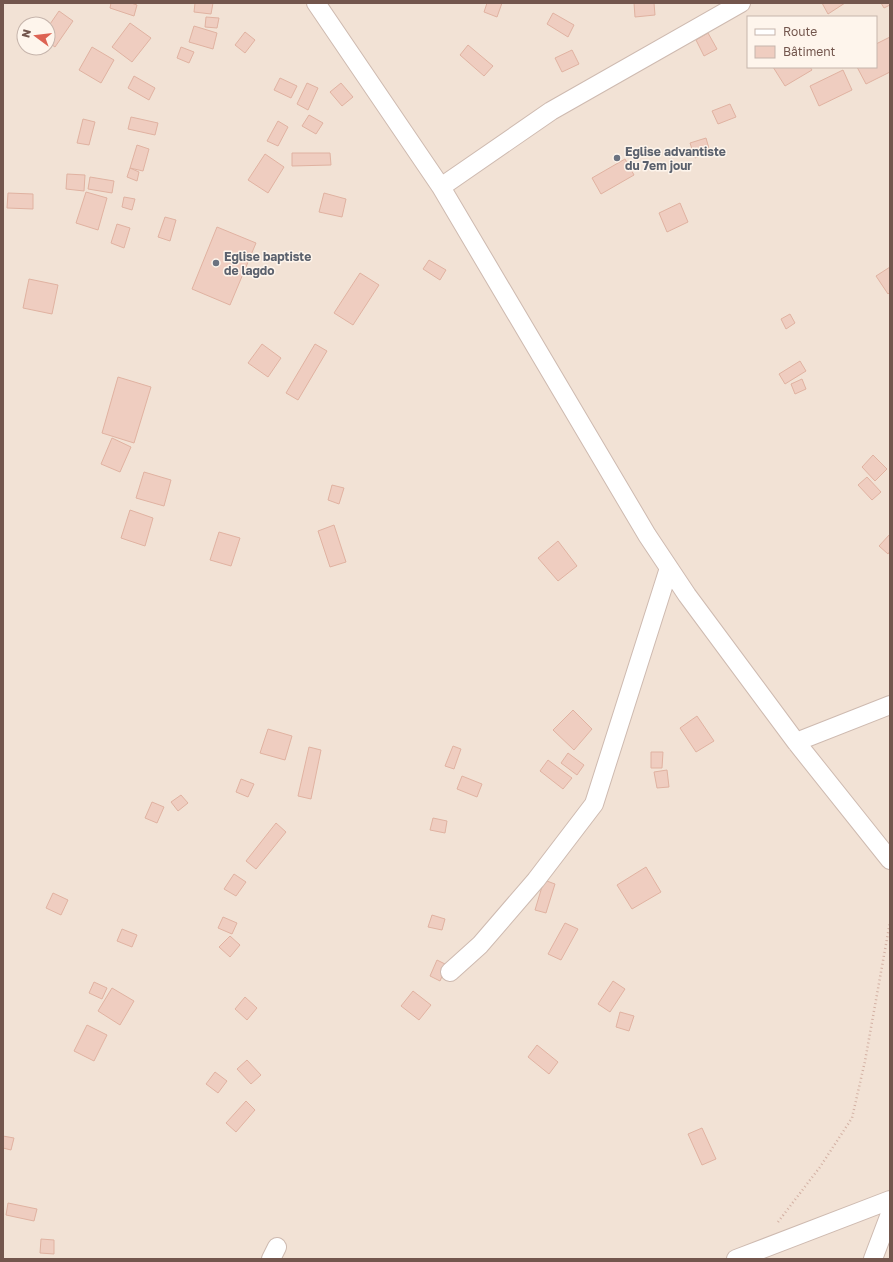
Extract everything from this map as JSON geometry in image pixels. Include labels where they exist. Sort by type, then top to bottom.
[{"type":"street","points":[[316,3],[441,187],[647,535],[669,568],[796,742],[890,860]]},
{"type":"street","points":[[441,187],[550,111],[741,3]]},
{"type":"street","points":[[450,972],[480,945],[536,880],[594,804],[669,568]]},
{"type":"street","points":[[796,742],[890,705]]},
{"type":"street","points":[[736,1259],[890,1200]]},
{"type":"street","points":[[873,1259],[890,1214]]},
{"type":"path","points":[[774,1227],[820,1167],[852,1118],[865,1061],[890,922]]},
{"type":"shaded area","points":[[3,3],[890,3],[890,1259],[3,1259]]},
{"type":"building","points":[[111,3],[131,3],[137,5],[134,16],[110,8]]},
{"type":"building","points":[[195,3],[213,3],[211,14],[194,12]]},
{"type":"building","points":[[487,3],[502,3],[497,17],[484,12]]},
{"type":"building","points":[[634,3],[654,3],[655,15],[635,17]]},
{"type":"building","points":[[822,3],[845,3],[828,14]]},
{"type":"building","points":[[881,3],[890,3],[890,5],[884,8]]},
{"type":"building","points":[[59,11],[73,21],[56,46],[56,16]]},
{"type":"building","points":[[553,13],[574,25],[568,37],[547,24]]},
{"type":"building","points":[[206,17],[219,18],[217,28],[205,27]]},
{"type":"building","points":[[130,23],[151,38],[132,62],[112,47]]},
{"type":"building","points":[[194,26],[217,33],[213,49],[189,42]]},
{"type":"building","points":[[245,32],[255,40],[245,53],[235,45]]},
{"type":"building","points":[[708,33],[717,49],[704,56],[696,40]]},
{"type":"building","points":[[890,37],[890,72],[866,84],[858,68],[877,68],[877,44]]},
{"type":"building","points":[[468,45],[493,66],[484,76],[460,55]]},
{"type":"building","points":[[92,47],[114,60],[101,83],[79,70]]},
{"type":"building","points":[[181,47],[194,52],[189,63],[177,58]]},
{"type":"building","points":[[572,50],[579,64],[562,72],[555,58]]},
{"type":"building","points":[[774,68],[811,68],[812,70],[785,86]]},
{"type":"building","points":[[843,70],[852,90],[819,106],[810,86]]},
{"type":"building","points":[[134,76],[155,88],[149,100],[128,88]]},
{"type":"building","points":[[280,78],[297,86],[291,98],[274,90]]},
{"type":"building","points":[[307,83],[318,88],[308,110],[297,104]]},
{"type":"building","points":[[341,83],[353,97],[342,106],[330,92]]},
{"type":"building","points":[[730,104],[736,117],[718,124],[712,111]]},
{"type":"building","points":[[309,115],[323,123],[316,134],[302,126]]},
{"type":"building","points":[[131,117],[158,123],[155,135],[128,129]]},
{"type":"building","points":[[83,119],[95,122],[89,145],[77,143]]},
{"type":"building","points":[[278,121],[288,127],[278,146],[267,141]]},
{"type":"building","points":[[706,138],[710,152],[695,158],[690,143]]},
{"type":"building","points":[[137,145],[149,149],[143,171],[130,168]]},
{"type":"building","points":[[292,153],[330,153],[331,165],[292,166]]},
{"type":"building","points":[[265,154],[284,167],[268,193],[248,180]]},
{"type":"building","points":[[625,159],[634,175],[601,194],[592,178]]},
{"type":"building","points":[[130,168],[139,172],[137,181],[127,177]]},
{"type":"building","points":[[67,174],[85,175],[84,191],[66,189]]},
{"type":"building","points":[[90,177],[114,181],[112,193],[88,189]]},
{"type":"building","points":[[86,192],[107,198],[98,230],[76,223]]},
{"type":"building","points":[[8,193],[33,194],[33,209],[7,208]]},
{"type":"building","points":[[324,193],[346,199],[342,217],[319,212]]},
{"type":"building","points":[[124,197],[135,199],[132,210],[122,207]]},
{"type":"building","points":[[680,203],[688,222],[667,232],[659,213]]},
{"type":"building","points":[[165,217],[176,220],[170,241],[158,237]]},
{"type":"building","points":[[117,224],[130,228],[124,248],[111,243]]},
{"type":"building","points":[[217,227],[256,243],[230,305],[192,289]]},
{"type":"building","points":[[429,260],[446,270],[440,280],[423,269]]},
{"type":"building","points":[[890,267],[890,292],[888,294],[876,276]]},
{"type":"building","points":[[360,273],[379,285],[353,325],[334,313]]},
{"type":"building","points":[[29,279],[58,285],[52,314],[23,308]]},
{"type":"building","points":[[790,314],[795,323],[786,329],[781,319]]},
{"type":"building","points":[[262,344],[281,358],[268,377],[248,363]]},
{"type":"building","points":[[315,344],[327,351],[298,400],[286,393]]},
{"type":"building","points":[[800,361],[806,371],[785,384],[779,374]]},
{"type":"building","points":[[118,377],[151,387],[134,443],[102,433]]},
{"type":"building","points":[[802,379],[806,389],[795,394],[791,384]]},
{"type":"building","points":[[112,438],[131,447],[120,472],[101,464]]},
{"type":"building","points":[[873,455],[887,469],[875,481],[862,467]]},
{"type":"building","points":[[144,472],[171,480],[164,506],[136,498]]},
{"type":"building","points":[[867,477],[881,492],[872,500],[858,485]]},
{"type":"building","points":[[332,485],[344,488],[339,504],[328,500]]},
{"type":"building","points":[[130,510],[153,518],[145,546],[121,538]]},
{"type":"building","points":[[334,525],[346,562],[330,567],[318,531]]},
{"type":"building","points":[[219,532],[240,538],[231,566],[210,560]]},
{"type":"building","points":[[890,534],[890,551],[888,554],[879,546]]},
{"type":"building","points":[[558,541],[577,566],[558,581],[538,558]]},
{"type":"building","points":[[573,710],[592,729],[574,750],[553,730]]},
{"type":"building","points":[[697,716],[714,741],[696,752],[680,728]]},
{"type":"building","points":[[268,729],[292,736],[285,760],[260,753]]},
{"type":"building","points":[[453,746],[461,749],[454,769],[445,766]]},
{"type":"building","points":[[309,747],[321,750],[311,799],[298,796]]},
{"type":"building","points":[[651,752],[663,752],[662,768],[651,768]]},
{"type":"building","points":[[568,753],[584,765],[577,775],[561,763]]},
{"type":"building","points":[[548,760],[572,778],[563,789],[540,771]]},
{"type":"building","points":[[667,770],[669,787],[657,788],[654,772]]},
{"type":"building","points":[[462,776],[482,784],[477,797],[457,789]]},
{"type":"building","points":[[241,779],[254,784],[248,797],[236,792]]},
{"type":"building","points":[[181,795],[188,803],[178,811],[171,802]]},
{"type":"building","points":[[152,802],[164,807],[157,823],[145,818]]},
{"type":"building","points":[[433,818],[447,821],[445,833],[430,830]]},
{"type":"building","points":[[276,823],[286,832],[256,869],[246,861]]},
{"type":"building","points":[[646,867],[661,892],[632,909],[617,885]]},
{"type":"building","points":[[234,874],[246,882],[236,896],[224,889]]},
{"type":"building","points":[[544,880],[555,884],[546,913],[535,910]]},
{"type":"building","points":[[53,893],[68,900],[61,915],[46,908]]},
{"type":"building","points":[[432,915],[445,919],[442,930],[428,927]]},
{"type":"building","points":[[223,917],[237,923],[232,934],[218,928]]},
{"type":"building","points":[[565,923],[578,929],[561,960],[548,954]]},
{"type":"building","points":[[122,929],[137,935],[132,947],[117,941]]},
{"type":"building","points":[[230,936],[240,945],[230,957],[219,947]]},
{"type":"building","points":[[437,960],[447,965],[440,981],[430,976]]},
{"type":"building","points":[[613,981],[625,989],[610,1012],[598,1004]]},
{"type":"building","points":[[94,982],[107,988],[102,999],[89,993]]},
{"type":"building","points":[[112,988],[134,1001],[120,1025],[98,1011]]},
{"type":"building","points":[[413,991],[431,1005],[419,1020],[401,1006]]},
{"type":"building","points":[[245,997],[257,1008],[247,1020],[235,1009]]},
{"type":"building","points":[[620,1012],[634,1016],[629,1031],[616,1027]]},
{"type":"building","points":[[87,1025],[107,1035],[94,1061],[74,1051]]},
{"type":"building","points":[[537,1045],[558,1062],[549,1074],[528,1057]]},
{"type":"building","points":[[247,1060],[261,1075],[251,1084],[237,1069]]},
{"type":"building","points":[[215,1072],[227,1081],[218,1093],[206,1084]]},
{"type":"building","points":[[246,1101],[255,1110],[236,1132],[226,1123]]},
{"type":"building","points":[[702,1128],[716,1159],[702,1165],[688,1134]]},
{"type":"building","points":[[3,1136],[14,1138],[11,1150],[3,1148]]},
{"type":"building","points":[[8,1203],[37,1209],[34,1221],[6,1215]]},
{"type":"building","points":[[41,1239],[54,1240],[54,1254],[40,1253]]},
{"type":"place","name":"Eglise advantiste du 7em jour","points":[[617,158]]},
{"type":"place","name":"Eglise baptiste de lagdo","points":[[216,263]]}]
